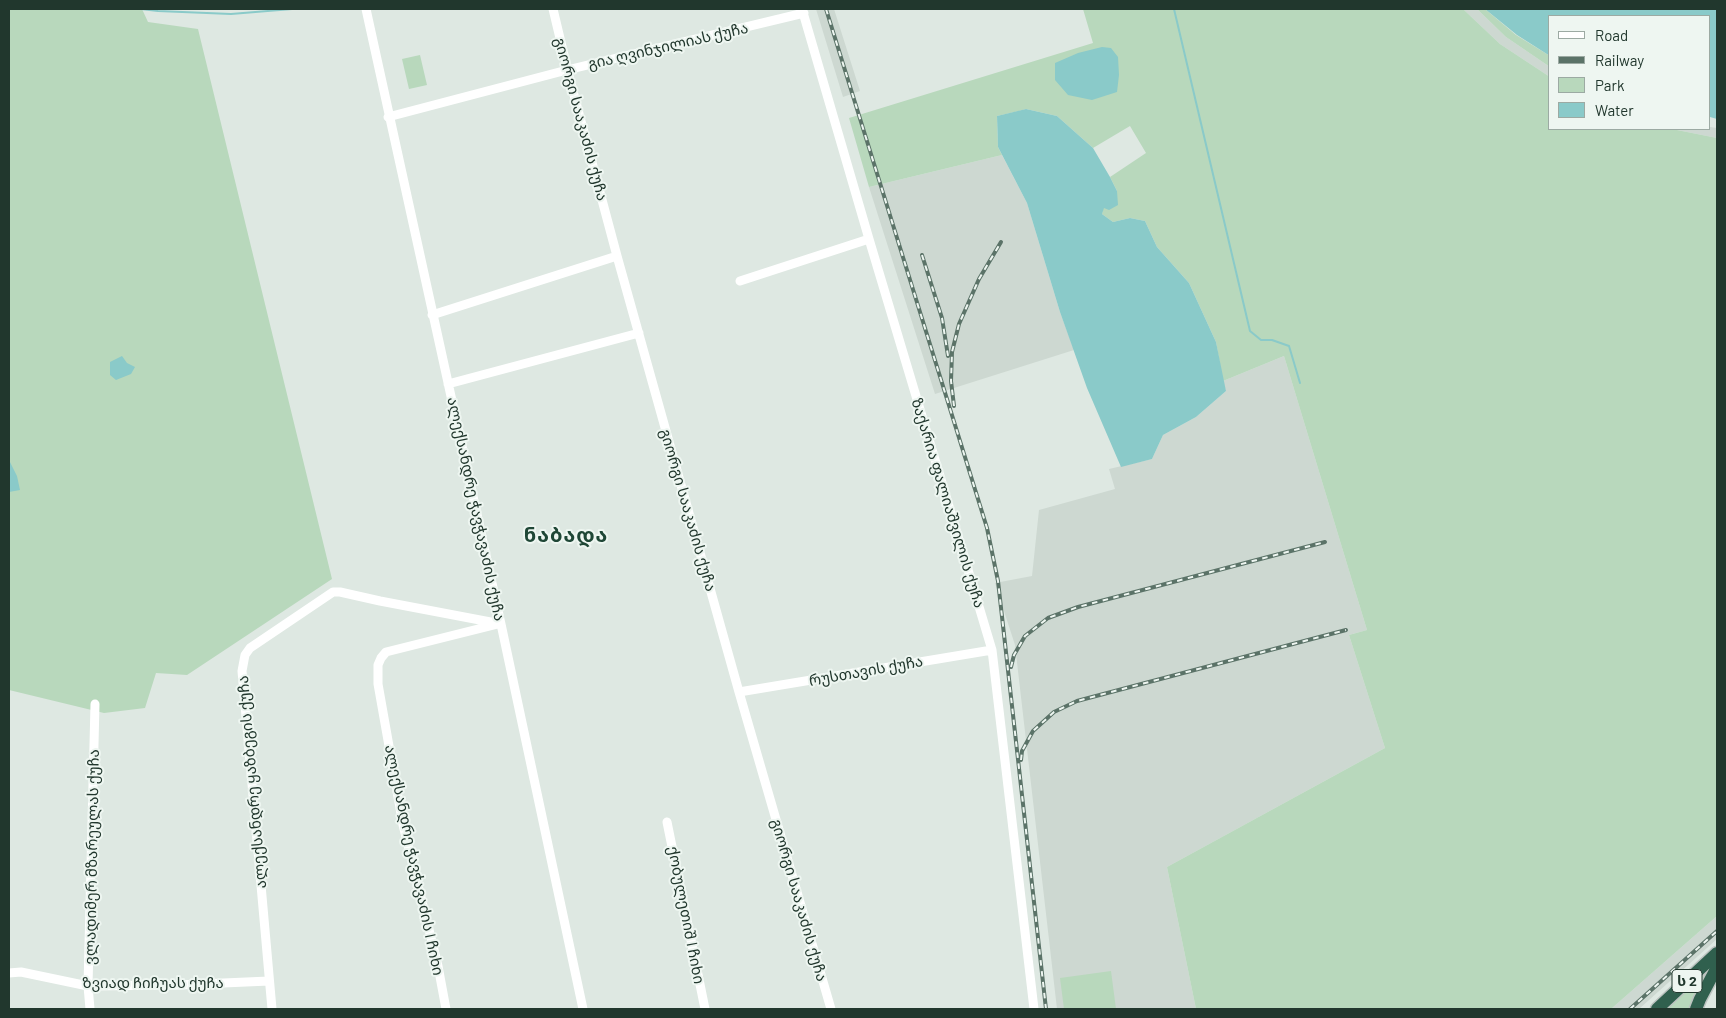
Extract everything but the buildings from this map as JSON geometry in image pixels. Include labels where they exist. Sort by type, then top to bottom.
[{"type":"highway","name":"ს 2","points":[[1657,1009],[1717,953]]},
{"type":"highway","points":[[1696,1009],[1717,967]]},
{"type":"street","name":"ალექსანდრე ჭავჭავაძის ქუჩა","points":[[366,9],[388,117],[501,624],[583,1009]]},
{"type":"street","name":"გიორგი სააკაძის ქუჩა","points":[[554,9],[567,70],[638,333],[831,1009]]},
{"type":"street","name":"გია ღვინჯილიას ქუჩა","points":[[388,117],[803,11]]},
{"type":"street","name":"ზაქარია ფალიაშვილის ქუჩა","points":[[803,11],[992,650],[1034,1009]]},
{"type":"street","points":[[740,281],[869,239]]},
{"type":"street","points":[[432,315],[617,256]]},
{"type":"street","points":[[448,384],[638,333]]},
{"type":"street","name":"ალექსანდრე ყაზბეგის ქუჩა","points":[[272,1009],[242,671],[243,663],[250,648],[333,592],[501,624]]},
{"type":"street","name":"ალექსანდრე ჭავჭავაძის I ჩიხი","points":[[446,1009],[438,966],[403,825],[378,684],[378,665],[386,652],[501,624]]},
{"type":"street","name":"რუსთავის ქუჩა","points":[[739,692],[992,650]]},
{"type":"street","name":"ვლადიმერ მზარეულას ქუჩა","points":[[90,1009],[88,986],[95,704]]},
{"type":"street","name":"ქობულეთიშ I ჩიხი","points":[[667,822],[705,1009]]},
{"type":"street","name":"ზვიად ჩიჩუას ქუჩა","points":[[9,973],[20,972],[88,986],[269,981]]},
{"type":"shaded area","points":[[816,9],[834,9],[860,91],[843,97]]},
{"type":"shaded area","points":[[1463,9],[1477,9],[1506,37],[1548,66],[1548,76],[1500,44]]},
{"type":"shaded area","points":[[1711,127],[1717,128],[1717,138],[1677,130],[1711,130]]},
{"type":"shaded area","points":[[1002,155],[1027,203],[1060,312],[1074,350],[935,394],[869,187]]},
{"type":"shaded area","points":[[1284,356],[1367,630],[1349,635],[1385,748],[1167,867],[1196,1009],[1057,1009],[1015,645],[995,583],[1032,576],[1039,510],[1115,489],[1109,469],[1152,459],[1163,435],[1196,417],[1226,391],[1223,381]]},
{"type":"shaded area","points":[[1717,916],[1717,939],[1639,1009],[1611,1009]]},
{"type":"green space","points":[[9,9],[142,9],[148,22],[198,29],[332,579],[187,675],[156,673],[145,708],[104,713],[9,690]]},
{"type":"green space","points":[[1083,9],[1463,9],[1500,44],[1548,76],[1548,130],[1677,130],[1717,138],[1717,916],[1611,1009],[1196,1009],[1167,867],[1385,748],[1349,635],[1367,630],[1284,356],[1223,381],[1216,342],[1189,283],[1157,247],[1145,221],[1130,218],[1113,222],[1102,214],[1103,208],[1117,191],[1110,177],[1146,153],[1130,126],[1093,148],[1057,116],[1026,109],[997,116],[998,147],[1002,155],[869,187],[849,118],[1093,43]]},
{"type":"green space","points":[[1477,9],[1485,9],[1516,35],[1548,55],[1548,66],[1506,37]]},
{"type":"green space","points":[[420,55],[427,85],[409,89],[402,59]]},
{"type":"green space","points":[[1709,967],[1710,972],[1701,983],[1691,1009],[1664,1009]]},
{"type":"green space","points":[[1111,971],[1116,1009],[1064,1009],[1060,978]]},
{"type":"water","points":[[1485,9],[1717,9],[1717,119],[1711,117],[1711,15],[1548,15],[1548,55],[1517,35]]},
{"type":"water","points":[[1102,47],[1111,48],[1118,57],[1119,75],[1117,92],[1092,100],[1068,95],[1055,80],[1055,63],[1078,53]]},
{"type":"water","points":[[1026,109],[1057,116],[1093,148],[1117,191],[1118,205],[1109,210],[1104,208],[1102,214],[1113,222],[1130,218],[1145,221],[1157,247],[1189,283],[1216,342],[1226,391],[1196,417],[1163,435],[1152,459],[1121,467],[1087,388],[1060,312],[1027,203],[998,147],[997,116]]},
{"type":"water","points":[[122,356],[127,363],[135,367],[131,374],[116,380],[110,375],[110,362]]},
{"type":"water","points":[[9,460],[17,476],[20,490],[9,492]]},
{"type":"waterway","points":[[141,9],[231,14],[292,9]]},
{"type":"waterway","points":[[1174,9],[1250,331],[1261,340],[1272,340],[1289,346],[1300,383]]},
{"type":"railway","points":[[826,9],[987,528],[998,581],[1046,1009]]},
{"type":"railway","points":[[954,406],[951,381],[952,352],[959,324],[979,279],[1001,242]]},
{"type":"railway","points":[[922,255],[942,318],[948,356]]},
{"type":"railway","points":[[1011,667],[1014,655],[1025,636],[1048,618],[1078,607],[1325,542]]},
{"type":"railway","points":[[1021,760],[1022,751],[1033,731],[1054,712],[1077,701],[1346,630]]},
{"type":"railway","points":[[1630,1009],[1717,931]]},
{"type":"district","name":"ნაბადა","points":[[566,535]]}]
